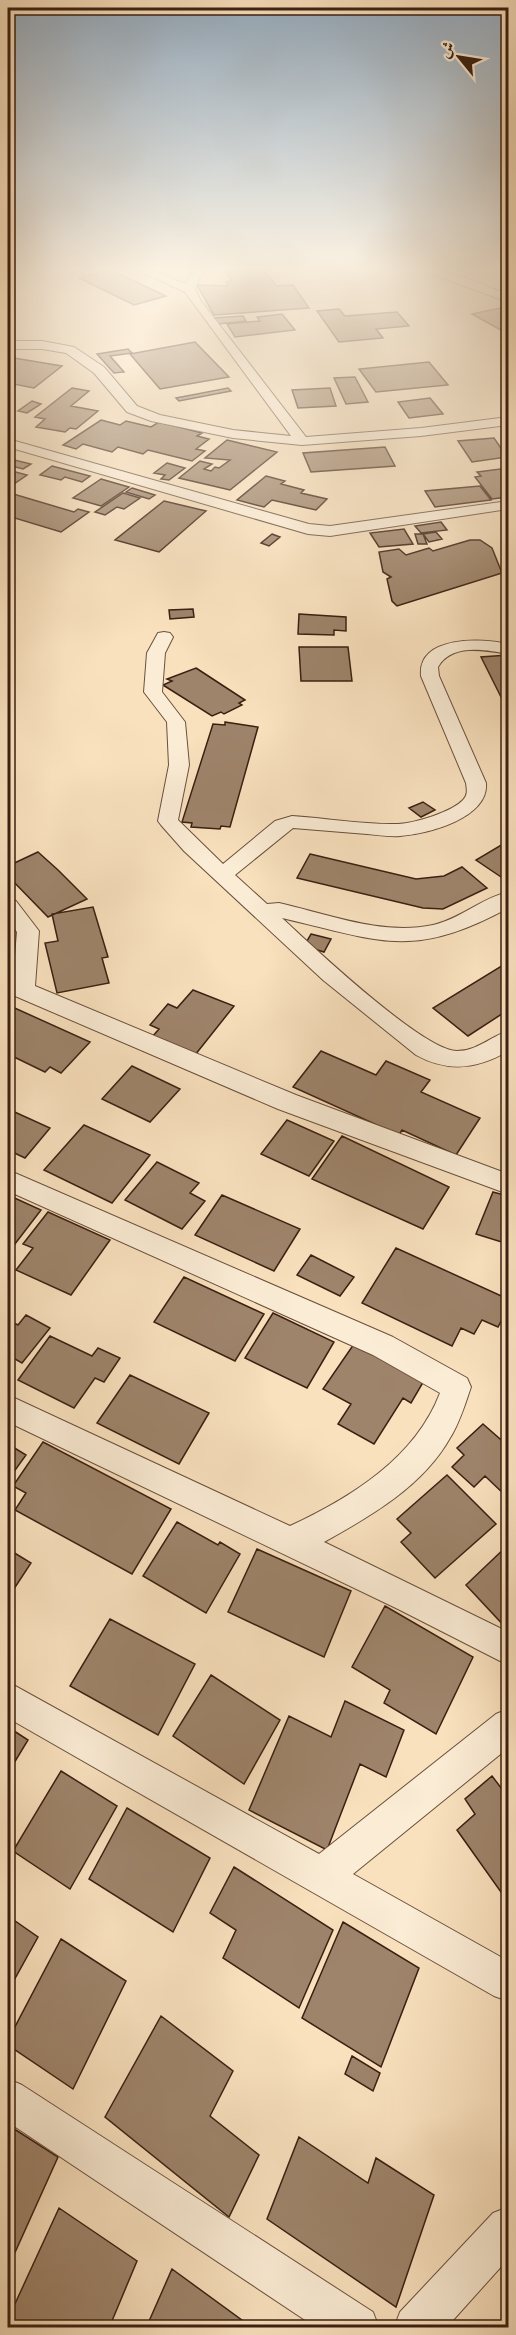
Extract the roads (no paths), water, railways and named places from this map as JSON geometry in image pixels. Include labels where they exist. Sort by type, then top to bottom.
[{"type":"street","points":[[107,380],[132,409],[156,418],[233,434],[302,441],[421,432],[508,421]]},
{"type":"street","points":[[256,380],[302,441]]},
{"type":"street","points":[[8,443],[308,528],[330,531],[508,505]]},
{"type":"street","points":[[164,637],[156,653],[153,692],[176,722],[179,765],[168,821],[348,990],[404,1035],[440,1057],[463,1059],[488,1055],[508,1040]]},
{"type":"street","points":[[222,874],[243,860],[282,825],[292,822],[399,830],[428,824],[470,805],[477,794],[476,783],[430,676],[429,667],[438,655],[467,645],[482,644],[508,649]]},
{"type":"street","points":[[264,912],[279,910],[379,933],[408,935],[454,926],[508,899]]},
{"type":"street","points":[[8,906],[28,931],[23,990],[287,1102],[508,1184]]},
{"type":"street","points":[[8,1180],[383,1346],[457,1387],[439,1431],[407,1470],[323,1528],[290,1542]]},
{"type":"street","points":[[8,1408],[409,1599],[508,1649]]},
{"type":"street","points":[[8,1699],[508,1982]]},
{"type":"street","points":[[322,1875],[508,1726]]},
{"type":"street","points":[[8,2098],[357,2328]]},
{"type":"street","points":[[416,2328],[508,2228]]}]
